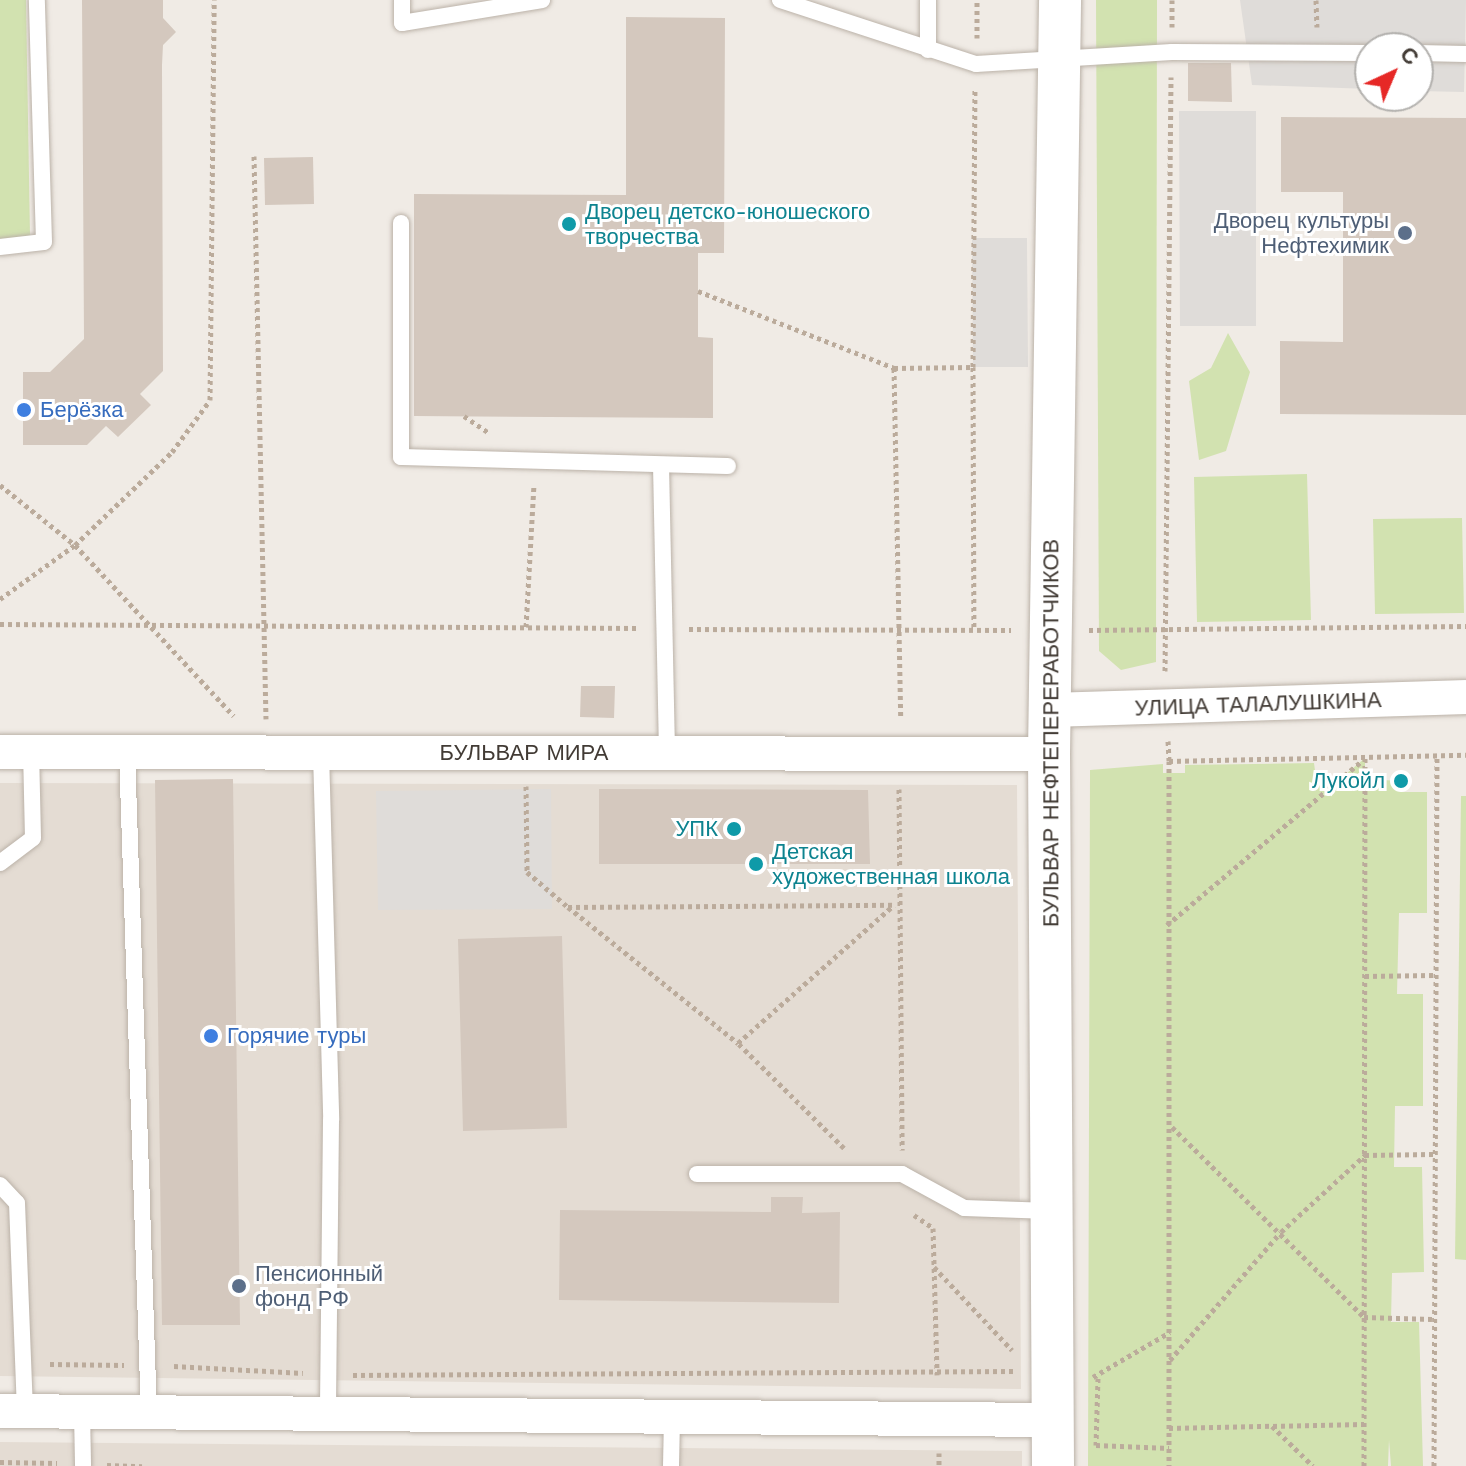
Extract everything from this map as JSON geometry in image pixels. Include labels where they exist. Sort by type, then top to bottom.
[{"type":"street","name":"БУЛЬВАР НЕФТЕПЕРЕРАБОТЧИКОВ","points":[[1053,1466],[1054,1420],[1042,1370],[1051,1211],[1049,754],[1060,0]]},
{"type":"street","name":"УЛИЦА ТАЛАЛУШКИНА","points":[[1051,710],[1466,697]]},
{"type":"street","name":"БУЛЬВАР МИРА","points":[[16,752],[1049,754]]},
{"type":"street","points":[[13,1411],[149,1415],[1054,1420]]},
{"type":"lane","points":[[0,247],[44,242],[37,0]]},
{"type":"lane","points":[[402,0],[402,23],[542,0]]},
{"type":"lane","points":[[780,0],[976,64],[1172,52],[1354,53]]},
{"type":"lane","points":[[928,0],[928,50]]},
{"type":"lane","points":[[1434,53],[1466,54]]},
{"type":"lane","points":[[401,223],[401,457],[728,466]]},
{"type":"lane","points":[[661,465],[667,753]]},
{"type":"lane","points":[[0,863],[33,838],[16,752]]},
{"type":"lane","points":[[127,752],[149,1415]]},
{"type":"lane","points":[[321,753],[332,1375],[328,1416]]},
{"type":"lane","points":[[697,1174],[902,1174],[964,1208],[1051,1211]]},
{"type":"lane","points":[[0,1185],[17,1203],[23,1364],[13,1411]]},
{"type":"lane","points":[[82,1412],[83,1466]]},
{"type":"lane","points":[[671,1466],[672,1418]]},
{"type":"path","points":[[0,599],[75,545],[172,452],[210,400],[214,0]]},
{"type":"path","points":[[974,630],[977,0]]},
{"type":"path","points":[[1169,1466],[1171,1126],[1165,926],[1169,761],[1164,628],[1172,0]]},
{"type":"path","points":[[254,156],[267,623],[265,753]]},
{"type":"path","points":[[698,291],[894,368],[973,367]]},
{"type":"path","points":[[894,368],[902,629],[895,905],[903,1207],[933,1228],[939,1466]]},
{"type":"path","points":[[526,627],[535,462]]},
{"type":"path","points":[[0,485],[75,545],[158,626],[265,753]]},
{"type":"path","points":[[0,624],[158,626],[267,623],[1050,631],[1466,626]]},
{"type":"path","points":[[1169,761],[1466,755]]},
{"type":"path","points":[[1434,1466],[1432,1319],[1437,757]]},
{"type":"path","points":[[1165,926],[1365,758]]},
{"type":"path","points":[[1364,1466],[1365,758]]},
{"type":"path","points":[[526,774],[527,872],[738,1043],[870,1174]]},
{"type":"path","points":[[568,907],[895,905]]},
{"type":"path","points":[[738,1043],[895,905]]},
{"type":"path","points":[[1365,976],[1434,975]]},
{"type":"path","points":[[1171,1126],[1364,1317],[1432,1319]]},
{"type":"path","points":[[1170,1361],[1281,1232],[1365,1155],[1433,1154]]},
{"type":"path","points":[[934,1267],[1042,1370]]},
{"type":"path","points":[[1169,1448],[1096,1445],[1098,1378],[1170,1332]]},
{"type":"path","points":[[23,1364],[148,1365],[332,1375],[1042,1370]]},
{"type":"path","points":[[1169,1428],[1364,1424]]},
{"type":"path","points":[[1272,1426],[1313,1466]]},
{"type":"shaded area","points":[[1240,0],[1466,0],[1464,92],[1434,91],[1434,32],[1354,32],[1354,88],[1252,85]]},
{"type":"shaded area","points":[[1179,111],[1256,111],[1256,326],[1180,326]]},
{"type":"shaded area","points":[[972,238],[1027,238],[1028,367],[973,367]]},
{"type":"shaded area","points":[[0,783],[1017,785],[1021,1389],[0,1376]]},
{"type":"shaded area","points":[[551,789],[552,909],[378,910],[376,791]]},
{"type":"shaded area","points":[[0,1442],[1022,1451],[1022,1466],[0,1466]]},
{"type":"green space","points":[[0,0],[26,0],[30,236],[0,240]]},
{"type":"green space","points":[[1096,0],[1157,0],[1156,662],[1121,670],[1099,651]]},
{"type":"green space","points":[[1228,333],[1250,372],[1226,451],[1199,460],[1189,381],[1211,368]]},
{"type":"green space","points":[[1307,474],[1311,620],[1197,622],[1194,477]]},
{"type":"green space","points":[[1462,518],[1464,613],[1375,614],[1373,519]]},
{"type":"green space","points":[[1365,758],[1365,779],[1401,781],[1401,792],[1427,792],[1427,913],[1399,913],[1397,994],[1423,994],[1423,1106],[1395,1106],[1394,1167],[1422,1167],[1424,1272],[1392,1273],[1391,1322],[1419,1322],[1423,1466],[1391,1466],[1389,1440],[1388,1466],[1088,1466],[1090,770],[1163,764],[1163,773],[1185,773],[1185,765],[1314,763],[1316,778],[1340,779]]},
{"type":"green space","points":[[1461,796],[1466,796],[1466,1260],[1455,1259]]},
{"type":"building","points":[[82,0],[163,0],[163,18],[176,32],[163,45],[162,65],[163,371],[140,394],[151,405],[118,437],[106,426],[87,445],[23,445],[23,372],[50,372],[84,339]]},
{"type":"building","name":"Дворец детско-юношеского творчества","points":[[626,17],[725,18],[724,253],[698,253],[698,337],[713,338],[713,418],[414,416],[414,194],[626,195]]},
{"type":"building","points":[[1188,63],[1231,63],[1232,102],[1188,101]]},
{"type":"building","name":"Дворец культуры Нефтехимик","points":[[1281,117],[1466,118],[1466,415],[1280,414],[1280,341],[1343,342],[1343,192],[1281,192]]},
{"type":"building","points":[[313,157],[314,204],[265,205],[264,158]]},
{"type":"building","points":[[581,686],[615,686],[614,718],[580,717]]},
{"type":"building","points":[[233,779],[240,1325],[162,1325],[155,780]]},
{"type":"building","name":"УПК","points":[[599,789],[868,790],[870,864],[599,864]]},
{"type":"building","points":[[562,936],[567,1128],[463,1131],[458,939]]},
{"type":"building","points":[[771,1197],[803,1197],[802,1213],[840,1212],[839,1303],[559,1300],[560,1210],[771,1212]]},
{"type":"place","name":"Дворец детско-юношеского творчества","points":[[569,224]]},
{"type":"place","name":"Дворец культуры Нефтехимик","points":[[1405,233]]},
{"type":"place","name":"Берёзка","points":[[24,410]]},
{"type":"place","name":"Лукойл","points":[[1401,781]]},
{"type":"place","name":"УПК","points":[[734,829]]},
{"type":"place","name":"Детская художественная школа","points":[[756,864]]},
{"type":"place","name":"Горячие туры","points":[[211,1036]]},
{"type":"place","name":"Пенсионный фонд РФ","points":[[239,1286]]}]
